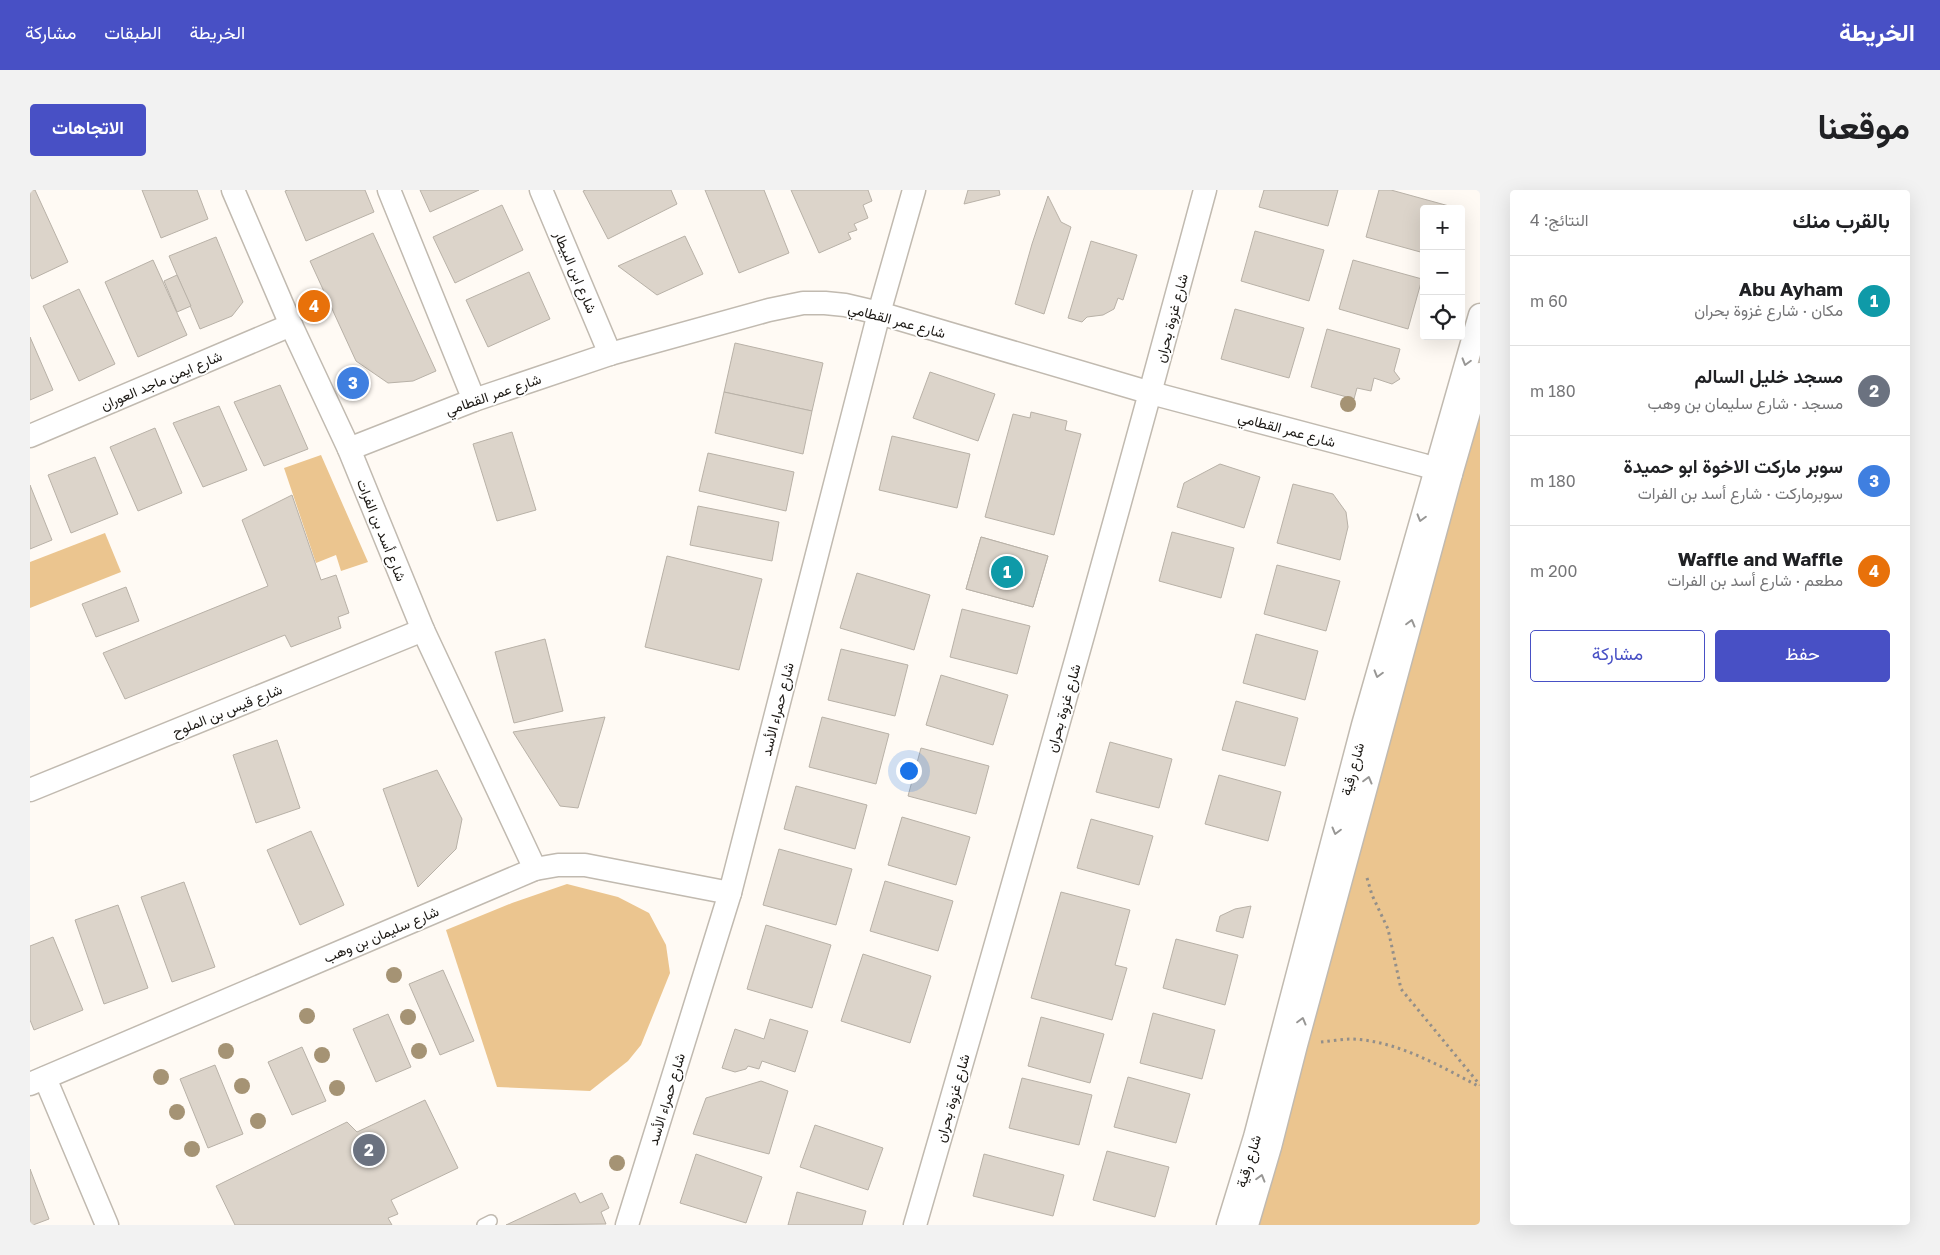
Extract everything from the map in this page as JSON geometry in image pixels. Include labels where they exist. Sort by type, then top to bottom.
[{"type":"street","name":"شارع أسد بن الفرات","points":[[233,190],[291,325],[349,449],[423,630],[535,868]]},
{"type":"street","points":[[389,190],[474,400]]},
{"type":"street","name":"شارع ابن البيطار","points":[[541,190],[610,354]]},
{"type":"street","name":"شارع حمراء الأسد","points":[[627,1225],[730,893],[879,313],[914,190]]},
{"type":"street","name":"شارع غزوة بحران","points":[[915,1225],[999,935],[1151,393],[1205,190]]},
{"type":"street","name":"شارع عمر القطامي","points":[[349,449],[474,400],[610,354],[769,310],[803,303],[845,305],[879,313],[1151,393],[1443,472]]},
{"type":"street","name":"شارع رقية","points":[[1247,1225],[1270,1147],[1349,852],[1480,315]]},
{"type":"street","name":"شارع ايمن ماجد العوران","points":[[30,436],[291,325]]},
{"type":"street","name":"شارع رقية","points":[[1228,1225],[1255,1137],[1363,725],[1443,472],[1480,374]]},
{"type":"street","name":"شارع قيس بن الملوح","points":[[30,790],[423,630]]},
{"type":"street","name":"شارع سليمان بن وهب","points":[[107,1225],[38,1081],[535,868],[558,865],[585,865],[730,893]]},
{"type":"path","points":[[1349,852],[1361,856],[1372,895],[1388,929],[1401,989],[1480,1086]]},
{"type":"path","points":[[1296,1045],[1352,1039],[1391,1046],[1431,1061],[1480,1086]]},
{"type":"shaded area","points":[[1480,402],[1480,1225],[1255,1225]]},
{"type":"shaded area","points":[[321,455],[368,562],[341,571],[336,555],[316,563],[284,468]]},
{"type":"shaded area","points":[[105,533],[121,572],[30,608],[30,562]]},
{"type":"shaded area","points":[[567,884],[618,897],[649,913],[666,945],[670,973],[641,1045],[628,1061],[590,1091],[497,1087],[446,930],[512,903]]},
{"type":"building","points":[[30,190],[35,190],[68,262],[32,279],[30,274]]},
{"type":"building","points":[[142,190],[197,190],[208,219],[161,238]]},
{"type":"building","points":[[365,190],[374,212],[306,241],[285,191]]},
{"type":"building","points":[[420,190],[479,190],[430,212]]},
{"type":"building","points":[[671,190],[677,204],[608,239],[583,191]]},
{"type":"building","points":[[705,190],[764,190],[789,253],[739,273]]},
{"type":"building","points":[[791,190],[868,190],[872,201],[863,205],[868,218],[854,224],[857,230],[848,233],[851,239],[819,253]]},
{"type":"building","points":[[968,190],[999,190],[1000,195],[964,204]]},
{"type":"building","points":[[1264,190],[1338,190],[1328,226],[1259,207]]},
{"type":"building","points":[[1379,190],[1391,190],[1445,205],[1420,205],[1420,252],[1366,237]]},
{"type":"building","points":[[1048,196],[1061,222],[1071,227],[1044,314],[1015,304]]},
{"type":"building","points":[[502,205],[523,250],[455,283],[433,237]]},
{"type":"building","points":[[1255,231],[1324,250],[1309,301],[1241,281]]},
{"type":"building","points":[[373,233],[436,371],[413,381],[388,383],[356,361],[310,261]]},
{"type":"building","points":[[685,236],[703,274],[657,295],[618,266]]},
{"type":"building","points":[[216,237],[243,302],[232,316],[200,329],[169,256]]},
{"type":"building","points":[[1091,241],[1137,255],[1123,300],[1118,298],[1114,309],[1103,315],[1087,317],[1082,322],[1068,318]]},
{"type":"building","points":[[153,260],[187,335],[138,357],[105,282]]},
{"type":"building","points":[[1353,260],[1420,278],[1420,286],[1408,329],[1339,309]]},
{"type":"building","points":[[529,272],[550,319],[488,347],[466,300]]},
{"type":"building","points":[[177,275],[191,306],[177,312],[164,281]]},
{"type":"building","points":[[79,289],[115,364],[79,381],[43,306]]},
{"type":"building","points":[[1235,309],[1304,328],[1289,378],[1221,359]]},
{"type":"building","points":[[1327,329],[1400,349],[1394,371],[1400,379],[1392,384],[1374,378],[1371,391],[1357,388],[1354,399],[1311,387]]},
{"type":"building","points":[[30,337],[53,390],[30,400]]},
{"type":"building","points":[[735,343],[823,363],[812,411],[724,392]]},
{"type":"building","points":[[930,372],[995,394],[978,441],[913,418]]},
{"type":"building","points":[[280,385],[308,449],[264,466],[234,402]]},
{"type":"building","points":[[724,392],[812,411],[803,454],[715,433]]},
{"type":"building","points":[[219,406],[247,470],[203,487],[173,423]]},
{"type":"building","points":[[1031,412],[1067,421],[1065,430],[1081,434],[1054,535],[985,517],[1013,414],[1030,418]]},
{"type":"building","points":[[155,428],[182,493],[138,511],[110,447]]},
{"type":"building","points":[[512,432],[536,510],[497,521],[473,444]]},
{"type":"building","points":[[892,436],[970,454],[957,508],[879,490]]},
{"type":"building","points":[[708,453],[794,472],[786,511],[699,491]]},
{"type":"building","points":[[95,457],[118,514],[71,533],[48,475]]},
{"type":"building","points":[[1220,464],[1260,477],[1244,528],[1177,507],[1184,483]]},
{"type":"building","points":[[1293,484],[1333,494],[1346,512],[1348,527],[1340,560],[1277,543]]},
{"type":"building","points":[[30,485],[52,540],[30,549]]},
{"type":"building","points":[[292,495],[321,580],[336,575],[349,613],[338,617],[341,628],[291,647],[285,635],[125,699],[103,653],[268,586],[242,520]]},
{"type":"building","points":[[698,506],[779,522],[772,561],[690,545]]},
{"type":"building","points":[[1172,532],[1234,548],[1221,598],[1159,581]]},
{"type":"building","points":[[981,537],[1048,556],[1033,607],[966,589]]},
{"type":"building","points":[[981,537],[1048,556],[1033,607],[966,589]]},
{"type":"building","points":[[667,556],[762,579],[739,670],[645,647]]},
{"type":"building","points":[[1277,565],[1340,581],[1326,631],[1264,614]]},
{"type":"building","points":[[857,573],[930,595],[914,650],[840,628]]},
{"type":"building","points":[[126,587],[139,621],[96,637],[82,604]]},
{"type":"building","points":[[962,609],[1030,626],[1017,674],[950,657]]},
{"type":"building","points":[[1256,634],[1318,651],[1305,700],[1243,683]]},
{"type":"building","points":[[545,639],[563,711],[514,723],[495,652]]},
{"type":"building","points":[[841,649],[908,665],[895,716],[828,700]]},
{"type":"building","points":[[941,675],[1008,695],[993,745],[926,725]]},
{"type":"building","points":[[1236,701],[1298,718],[1285,766],[1222,750]]},
{"type":"building","points":[[605,717],[578,808],[560,806],[513,732]]},
{"type":"building","points":[[822,717],[889,734],[876,784],[809,767]]},
{"type":"building","points":[[277,740],[300,808],[256,823],[233,755]]},
{"type":"building","points":[[1110,742],[1172,759],[1159,808],[1096,792]]},
{"type":"building","points":[[921,748],[989,766],[976,814],[908,796]]},
{"type":"building","points":[[437,770],[462,819],[456,849],[418,887],[383,789]]},
{"type":"building","points":[[1219,775],[1281,792],[1268,841],[1205,824]]},
{"type":"building","points":[[796,786],[867,805],[855,849],[784,829]]},
{"type":"building","points":[[902,817],[970,837],[956,885],[888,865]]},
{"type":"building","points":[[1091,819],[1153,836],[1139,885],[1077,868]]},
{"type":"building","points":[[311,831],[344,905],[300,925],[267,850]]},
{"type":"building","points":[[779,849],[852,869],[836,925],[763,905]]},
{"type":"building","points":[[885,881],[953,901],[938,951],[870,931]]},
{"type":"building","points":[[184,882],[215,967],[172,982],[141,897]]},
{"type":"building","points":[[1061,892],[1130,910],[1115,965],[1127,968],[1112,1020],[1031,998]]},
{"type":"building","points":[[118,905],[148,988],[104,1004],[75,920]]},
{"type":"building","points":[[1251,906],[1243,938],[1216,931],[1220,916],[1235,909]]},
{"type":"building","points":[[766,925],[831,945],[812,1008],[747,989]]},
{"type":"building","points":[[53,937],[83,1010],[34,1030],[30,1020],[30,946]]},
{"type":"building","points":[[1176,939],[1238,955],[1225,1005],[1163,988]]},
{"type":"building","points":[[863,954],[931,976],[910,1043],[841,1021]]},
{"type":"building","points":[[443,970],[474,1041],[440,1055],[409,984]]},
{"type":"building","points":[[1153,1013],[1215,1030],[1202,1079],[1140,1063]]},
{"type":"building","points":[[388,1014],[411,1067],[376,1082],[353,1029]]},
{"type":"building","points":[[1041,1017],[1104,1034],[1090,1083],[1028,1066]]},
{"type":"building","points":[[770,1019],[808,1031],[795,1072],[762,1061],[759,1069],[748,1066],[746,1069],[735,1072],[722,1068],[735,1029],[764,1039]]},
{"type":"building","points":[[302,1047],[326,1101],[292,1115],[268,1062]]},
{"type":"building","points":[[215,1065],[243,1134],[208,1148],[180,1079]]},
{"type":"building","points":[[1128,1077],[1190,1094],[1176,1143],[1114,1127]]},
{"type":"building","points":[[1022,1078],[1092,1095],[1079,1145],[1009,1128]]},
{"type":"building","points":[[761,1081],[788,1091],[769,1154],[693,1134],[706,1098]]},
{"type":"building","points":[[425,1100],[458,1168],[391,1200],[398,1214],[388,1218],[392,1225],[235,1225],[216,1186],[347,1122],[357,1132]]},
{"type":"building","points":[[815,1125],[883,1148],[868,1190],[800,1167]]},
{"type":"building","points":[[1107,1151],[1169,1167],[1155,1217],[1093,1200]]},
{"type":"building","points":[[696,1154],[762,1177],[746,1223],[680,1203]]},
{"type":"building","points":[[984,1154],[1064,1175],[1053,1216],[973,1196]]},
{"type":"building","points":[[30,1169],[49,1219],[33,1225],[30,1225]]},
{"type":"building","points":[[797,1192],[866,1211],[862,1225],[788,1225]]},
{"type":"building","points":[[575,1193],[580,1203],[602,1193],[609,1208],[601,1212],[606,1224],[506,1225]]},
{"type":"place","name":"Waffle and Waffle","points":[[314,306]]},
{"type":"place","name":"سوبر ماركت الاخوة ابو حميدة","points":[[353,383]]},
{"type":"place","name":"Abu Ayham","points":[[1007,572]]},
{"type":"place","name":"مسجد خليل السالم","points":[[369,1150]]}]
